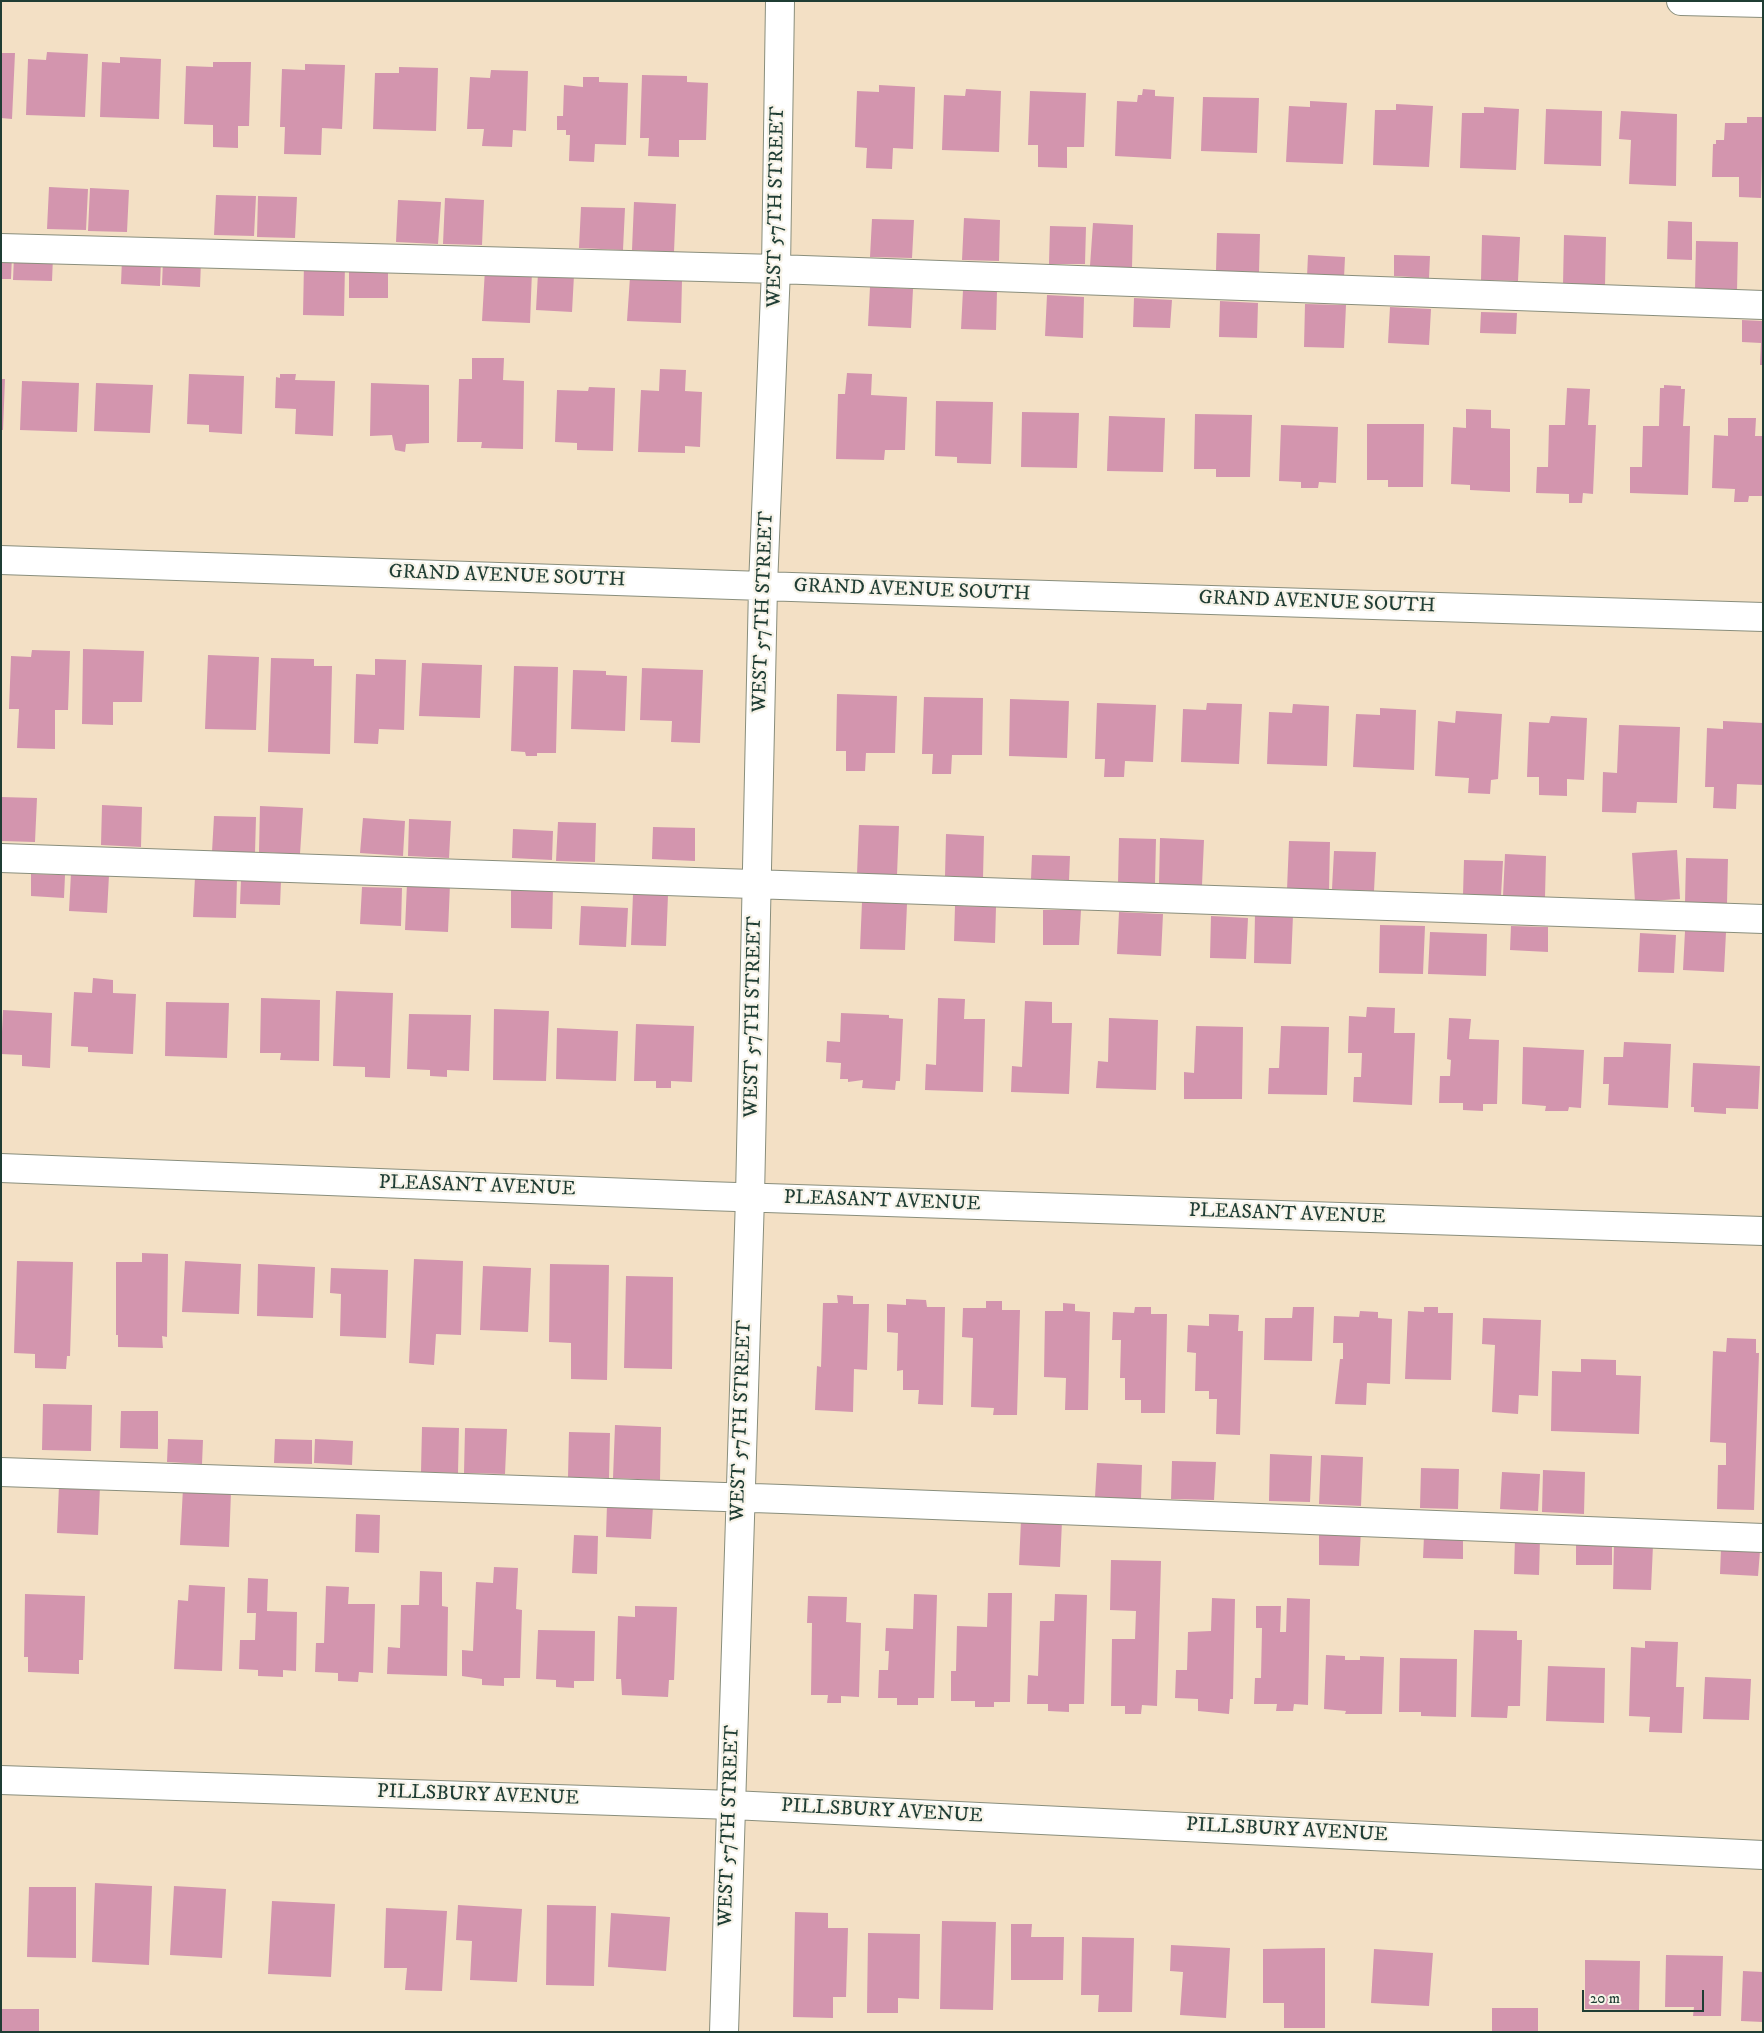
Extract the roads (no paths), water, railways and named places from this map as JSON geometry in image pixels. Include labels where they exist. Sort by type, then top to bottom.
[{"type":"street","name":"WEST 57TH STREET","points":[[724,2032],[732,1805],[739,1497],[750,1198],[763,586],[776,269],[780,1]]},
{"type":"street","points":[[1681,1],[1763,4]]},
{"type":"street","points":[[1,248],[776,269],[1763,305]]},
{"type":"street","name":"GRAND AVENUE SOUTH","points":[[1,560],[1763,617]]},
{"type":"street","points":[[1,858],[1763,919]]},
{"type":"street","name":"PLEASANT AVENUE","points":[[1,1168],[750,1198],[1763,1231]]},
{"type":"street","points":[[1,1472],[739,1497],[1763,1538]]},
{"type":"street","name":"PILLSBURY AVENUE","points":[[1,1780],[732,1805],[1763,1855]]}]
